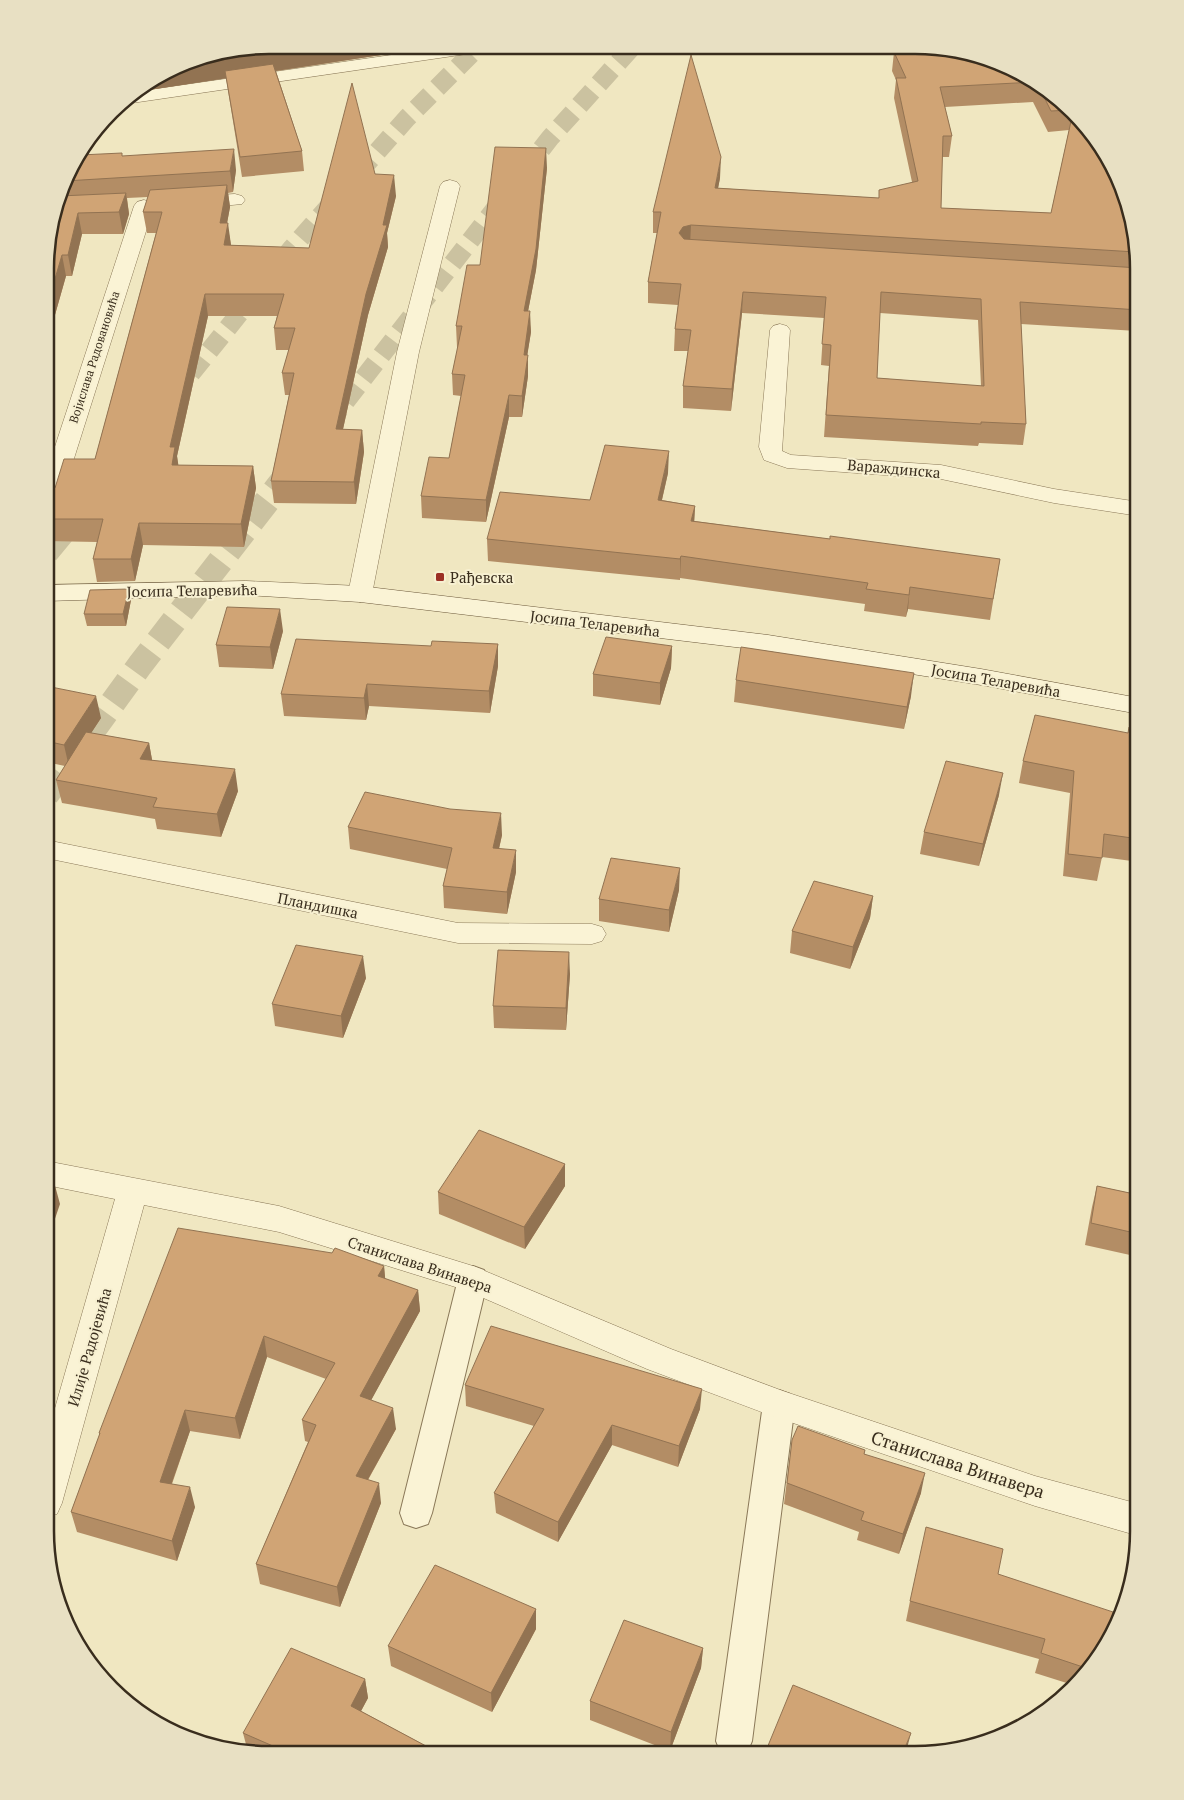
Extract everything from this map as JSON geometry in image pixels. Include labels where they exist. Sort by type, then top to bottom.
[{"type":"street","points":[[139,97],[436,54]]},
{"type":"street","points":[[360,594],[373,540],[408,354],[450,186]]},
{"type":"street","name":"Војислава Радовановића","points":[[54,483],[97,346],[150,205],[234,200]]},
{"type":"street","name":"Вараждинска","points":[[780,330],[770,447],[772,455],[787,461],[941,472],[1054,496],[1130,508]]},
{"type":"street","name":"Јосипа Теларевића","points":[[54,593],[246,588],[360,594],[768,643],[980,677],[1130,704]]},
{"type":"street","name":"Пландишка","points":[[54,852],[458,933],[592,934]]},
{"type":"street","name":"Станислава Винавера","points":[[54,1175],[279,1220],[473,1279],[659,1358],[779,1404],[1035,1491],[1130,1518]]},
{"type":"street","name":"Илије Радојевића","points":[[54,1472],[133,1190]]},
{"type":"lane","points":[[416,1513],[473,1279]]},
{"type":"lane","points":[[734,1741],[779,1404]]},
{"type":"building","points":[[895,54],[929,54],[971,61],[997,70],[1022,83],[940,87],[952,136],[943,136],[941,208],[1051,213],[1071,121],[1094,149],[1114,187],[1123,213],[1130,252],[691,225],[683,227],[679,233],[684,239],[1130,267],[1130,309],[1020,302],[1026,424],[981,422],[981,424],[826,415],[831,345],[822,344],[826,297],[743,292],[732,389],[683,386],[691,330],[675,329],[681,284],[648,282],[661,212],[653,212],[691,55],[721,157],[715,188],[879,198],[879,190],[918,181],[896,78],[906,78]],"holes":[[[881,292],[981,299],[984,386],[877,378]]]},
{"type":"building","points":[[273,64],[302,151],[240,157],[225,71]]},
{"type":"building","points":[[352,83],[375,174],[394,175],[383,225],[387,225],[366,294],[336,429],[362,430],[354,482],[271,481],[294,373],[282,373],[295,328],[274,328],[284,294],[205,294],[170,447],[175,447],[172,465],[253,466],[241,524],[139,523],[131,559],[93,559],[103,519],[54,519],[54,489],[64,459],[95,459],[162,212],[143,212],[150,190],[227,185],[220,223],[228,223],[224,245],[309,248]]},
{"type":"building","points":[[1044,96],[1060,110],[1051,111]]},
{"type":"building","points":[[495,147],[546,148],[536,249],[524,311],[530,311],[524,355],[528,355],[522,396],[509,395],[486,500],[421,496],[429,457],[449,458],[465,375],[452,374],[462,326],[456,326],[467,265],[480,265]]},
{"type":"building","points":[[234,149],[230,171],[73,181],[87,155],[122,153],[122,156]]},
{"type":"building","points":[[126,193],[119,212],[78,213],[68,255],[62,255],[54,282],[54,255],[58,227],[67,196]]},
{"type":"building","points":[[605,445],[669,451],[658,500],[695,506],[691,521],[830,539],[830,536],[1000,559],[993,599],[910,587],[909,595],[866,589],[868,583],[681,556],[680,559],[487,539],[500,492],[590,500]]},
{"type":"building","points":[[129,589],[123,614],[84,614],[90,590]]},
{"type":"building","points":[[227,607],[280,609],[270,647],[216,645]]},
{"type":"building","points":[[606,637],[672,646],[660,683],[593,674]]},
{"type":"building","points":[[296,639],[431,646],[432,641],[498,644],[489,691],[367,684],[364,698],[281,694]]},
{"type":"building","points":[[741,647],[914,673],[907,707],[736,680]]},
{"type":"building","points":[[54,688],[96,696],[64,745],[54,743]]},
{"type":"building","points":[[1035,715],[1128,733],[1130,727],[1130,838],[1104,834],[1102,858],[1068,854],[1074,771],[1023,761]]},
{"type":"building","points":[[86,732],[149,743],[140,759],[235,769],[217,814],[153,807],[157,798],[56,780]]},
{"type":"building","points":[[946,761],[1003,773],[983,844],[924,832]]},
{"type":"building","points":[[365,792],[450,809],[501,813],[493,848],[516,850],[507,892],[443,886],[452,848],[348,827]]},
{"type":"building","points":[[611,858],[680,868],[669,910],[599,899]]},
{"type":"building","points":[[814,881],[873,896],[853,947],[792,931]]},
{"type":"building","points":[[296,945],[363,956],[341,1016],[272,1004]]},
{"type":"building","points":[[498,950],[569,952],[566,1008],[493,1006]]},
{"type":"building","points":[[479,1130],[565,1164],[524,1227],[438,1192]]},
{"type":"building","points":[[1097,1186],[1130,1193],[1130,1232],[1091,1223]]},
{"type":"building","points":[[178,1228],[332,1253],[335,1248],[384,1266],[378,1276],[418,1290],[360,1396],[393,1408],[356,1476],[379,1483],[337,1587],[256,1564],[316,1425],[302,1420],[335,1363],[264,1336],[235,1418],[185,1410],[160,1482],[190,1487],[172,1541],[71,1512],[99,1433]]},
{"type":"building","points":[[491,1326],[702,1389],[679,1446],[612,1425],[558,1522],[494,1493],[544,1409],[465,1385]]},
{"type":"building","points":[[798,1426],[865,1450],[864,1454],[925,1473],[903,1534],[861,1520],[864,1512],[787,1483],[792,1440]]},
{"type":"building","points":[[926,1527],[1003,1549],[998,1574],[1113,1612],[1101,1639],[1082,1667],[1041,1653],[1045,1639],[910,1601]]},
{"type":"building","points":[[435,1565],[536,1609],[491,1693],[388,1646]]},
{"type":"building","points":[[624,1620],[703,1648],[671,1732],[590,1701]]},
{"type":"building","points":[[291,1648],[365,1679],[351,1706],[426,1746],[273,1746],[243,1733]]},
{"type":"building","points":[[793,1685],[911,1733],[906,1746],[768,1746]]},
{"type":"tunnel","points":[[173,396],[292,248],[407,118],[471,54]]},
{"type":"tunnel","points":[[328,424],[550,138],[626,54]]},
{"type":"tunnel","points":[[54,784],[140,665],[295,465]]},
{"type":"tunnel","points":[[54,542],[78,513]]},
{"type":"place","name":"Рађевска","points":[[440,577]]}]
